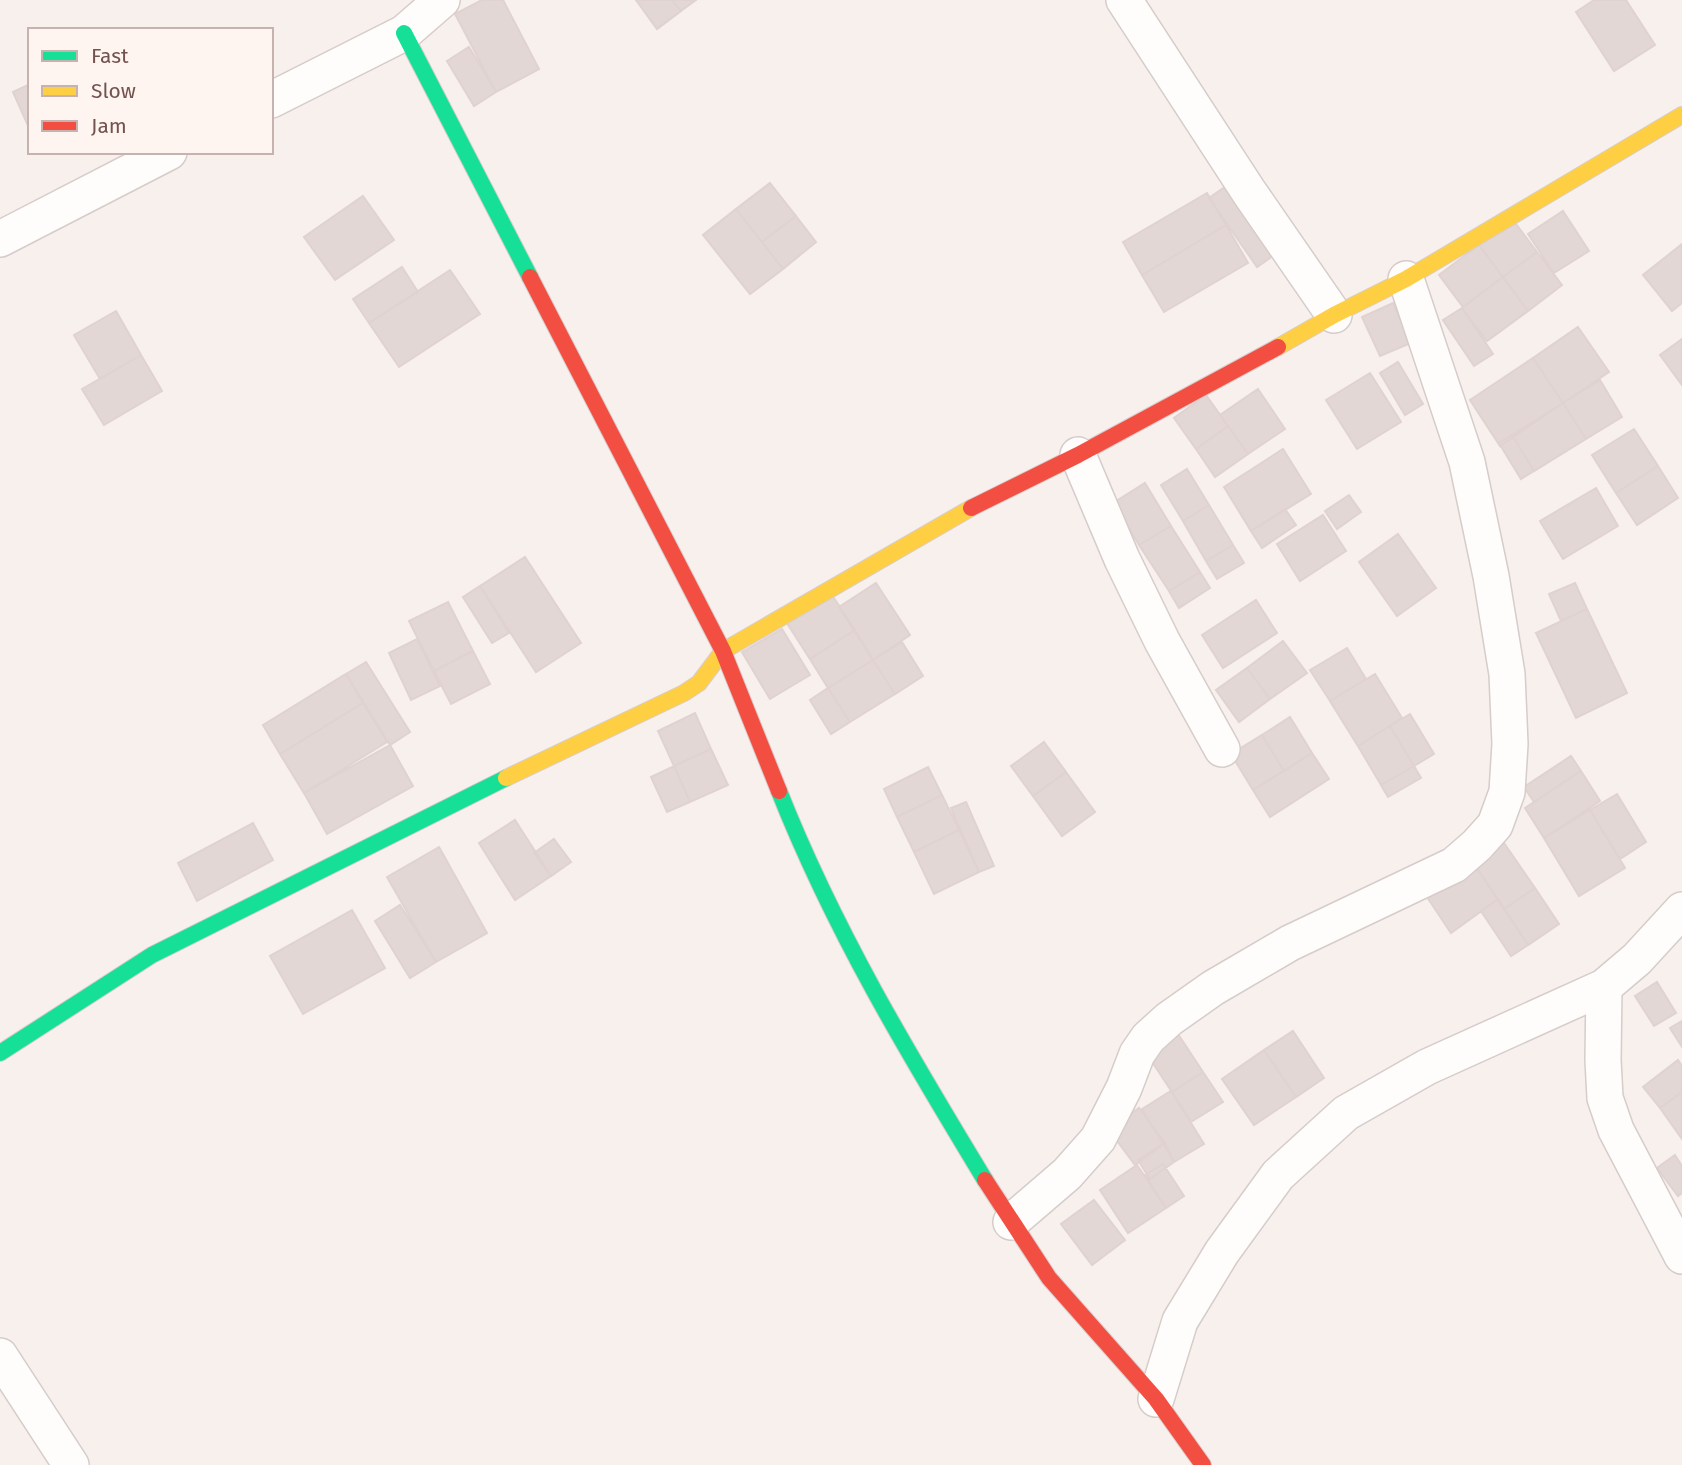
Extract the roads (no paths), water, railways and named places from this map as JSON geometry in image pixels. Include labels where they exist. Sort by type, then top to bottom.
[{"type":"street","points":[[273,99],[404,33],[442,0]]},
{"type":"street","points":[[1124,0],[1249,192],[1334,315]]},
{"type":"street","points":[[404,33],[723,650],[804,855],[850,950],[911,1059],[1011,1222],[1049,1278],[1156,1399],[1202,1465]]},
{"type":"street","points":[[0,1053],[152,955],[684,693],[699,683],[723,650],[975,506],[1079,455],[1334,315],[1406,279],[1682,115]]},
{"type":"street","points":[[0,239],[165,154]]},
{"type":"street","points":[[1011,1222],[1068,1174],[1098,1139],[1124,1088],[1137,1054],[1148,1038],[1169,1019],[1213,988],[1290,943],[1454,864],[1495,825],[1507,792],[1510,744],[1505,662],[1491,576],[1467,462],[1406,279]]},
{"type":"street","points":[[1079,455],[1134,582],[1222,749]]},
{"type":"street","points":[[1156,1399],[1180,1321],[1222,1252],[1278,1175],[1346,1113],[1427,1067],[1604,987],[1637,958],[1682,911]]},
{"type":"street","points":[[1604,987],[1605,1098],[1616,1130],[1682,1255]]},
{"type":"street","points":[[0,1356],[71,1465]]}]
